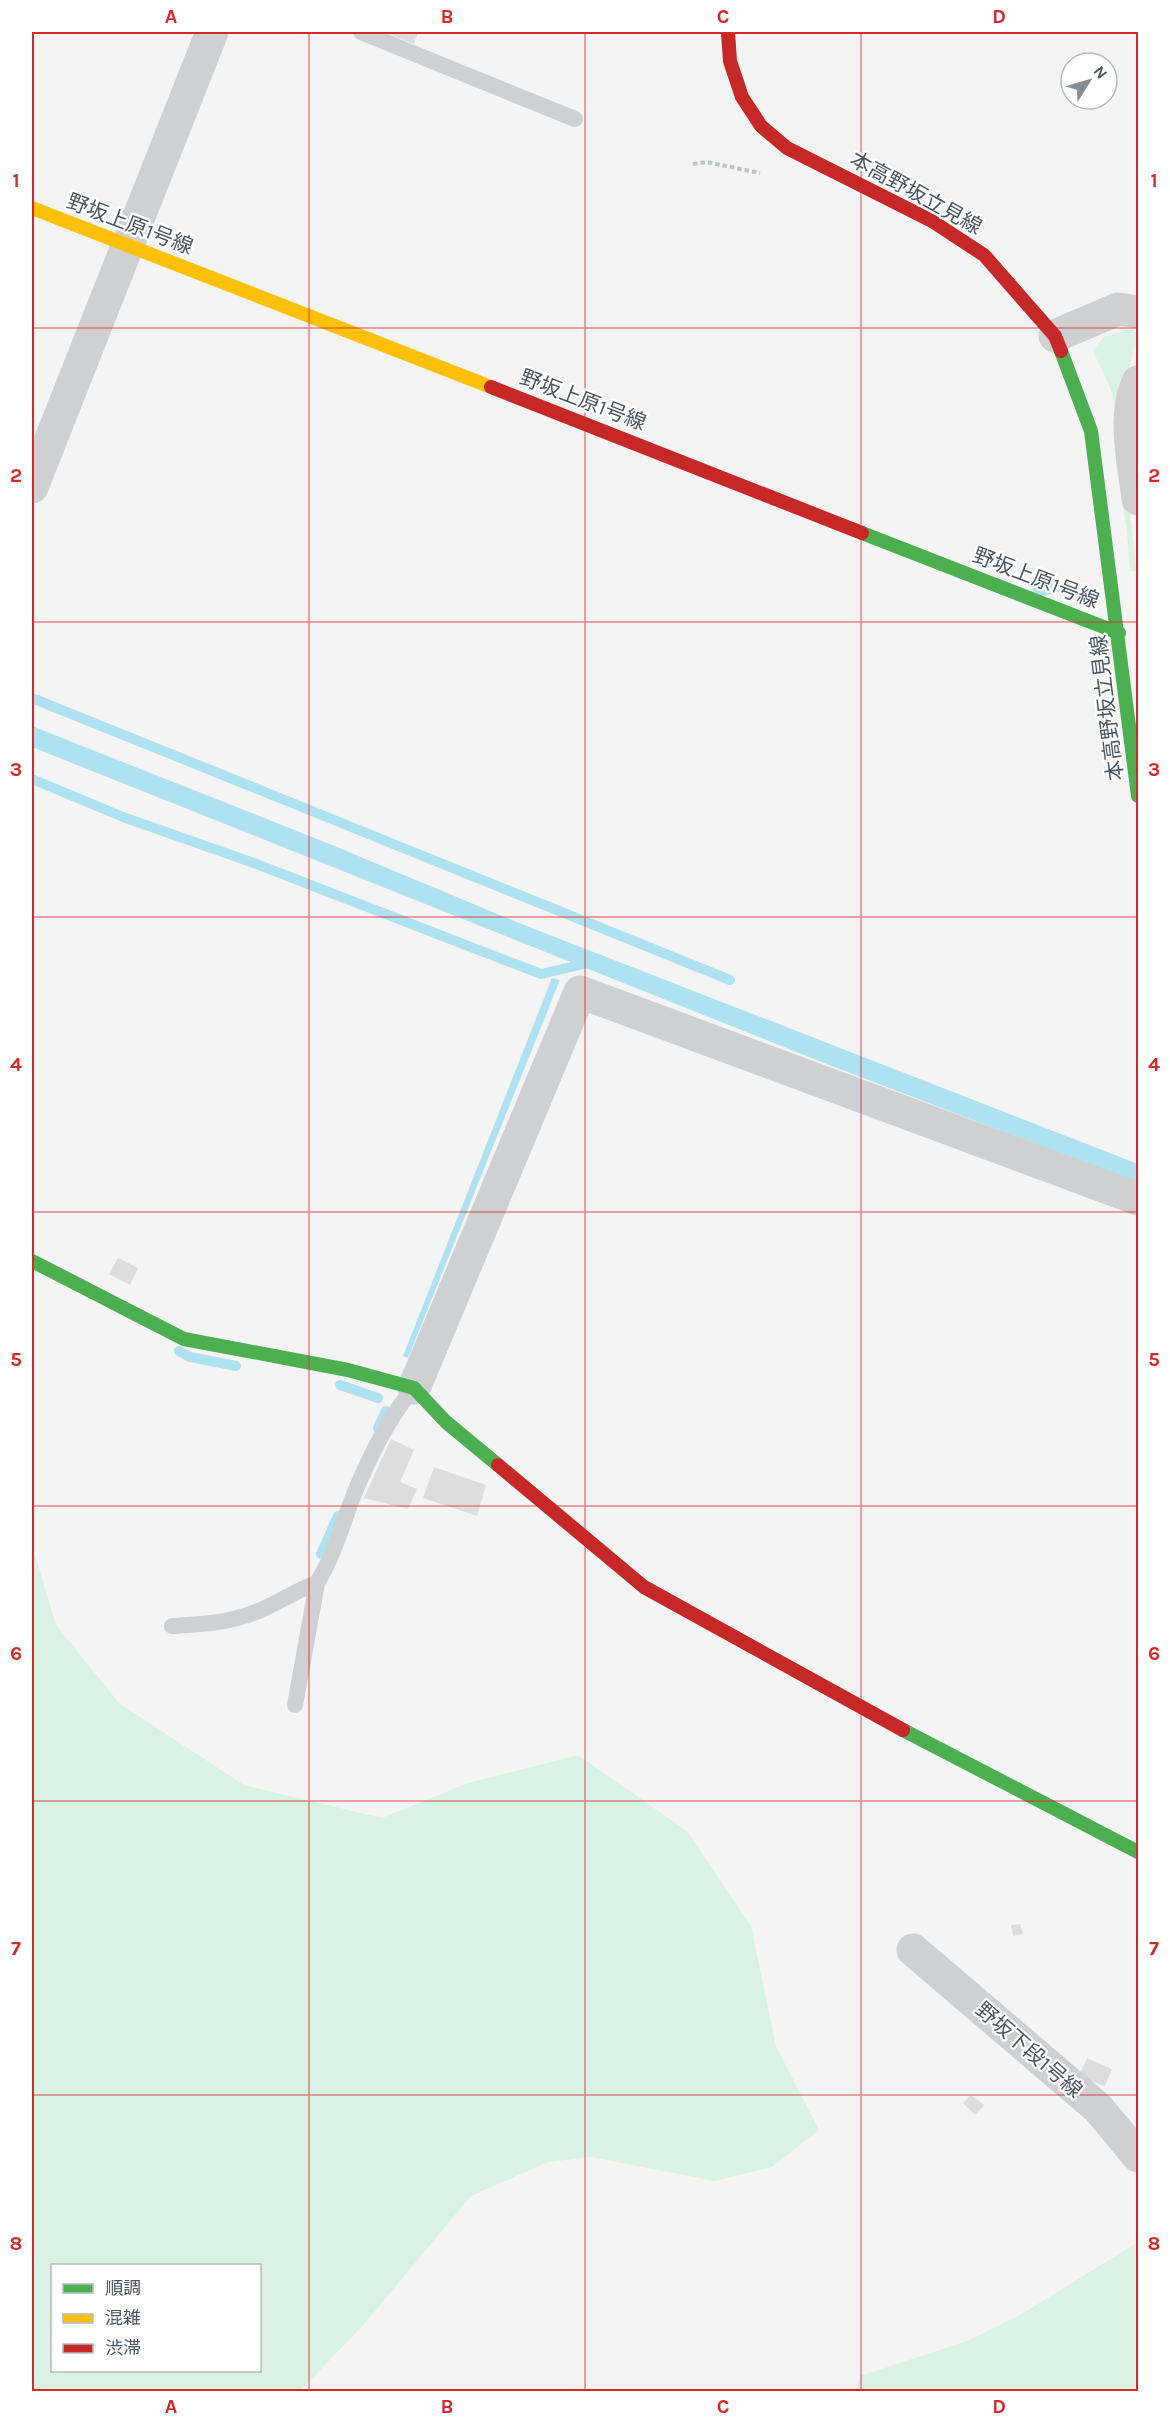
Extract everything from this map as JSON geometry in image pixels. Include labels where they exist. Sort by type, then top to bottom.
[{"type":"street","points":[[32,487],[212,32]]},
{"type":"street","name":"本高野坂立見線","points":[[728,32],[730,61],[742,97],[761,126],[797,153],[932,221],[984,255],[1055,336],[1091,430],[1119,633],[1138,796]]},
{"type":"street","name":"野坂上原1号線","points":[[32,208],[1119,633]]},
{"type":"street","points":[[1055,336],[1118,309],[1138,312]]},
{"type":"street","points":[[1138,382],[1132,396],[1130,432],[1138,499]]},
{"type":"street","points":[[414,1388],[580,992],[1138,1199]]},
{"type":"street","points":[[32,1261],[184,1339],[348,1370],[414,1388],[446,1422],[644,1587],[876,1716],[1138,1852]]},
{"type":"street","name":"野坂下段1号線","points":[[913,1950],[1098,2109],[1138,2156]]},
{"type":"lane","points":[[361,32],[575,119]]},
{"type":"lane","points":[[295,1705],[317,1583],[331,1560],[360,1480],[398,1406],[414,1388]]},
{"type":"lane","points":[[172,1626],[225,1623],[262,1610],[299,1589],[317,1583]]},
{"type":"path","points":[[693,164],[707,162],[760,173],[797,153]]},
{"type":"green space","points":[[1132,329],[1138,333],[1120,405],[1119,423],[1137,571],[1130,571],[1127,532],[1116,464],[1115,407],[1111,390],[1093,351],[1103,337]]},
{"type":"green space","points":[[32,1545],[56,1625],[119,1703],[244,1785],[382,1818],[468,1783],[578,1755],[687,1831],[751,1926],[776,2046],[819,2130],[772,2167],[714,2181],[592,2157],[548,2162],[471,2196],[366,2322],[300,2391],[32,2391]]},
{"type":"green space","points":[[1138,2242],[1138,2391],[856,2391],[860,2376],[967,2341],[1020,2315]]},
{"type":"water","points":[[32,726],[332,845],[519,923],[1138,1164],[1138,1183],[824,1063],[32,747]]},
{"type":"water","points":[[552,978],[560,980],[408,1358],[403,1356]]},
{"type":"building","points":[[384,32],[418,32],[414,44]]},
{"type":"building","points":[[118,1258],[138,1268],[130,1285],[109,1274]]},
{"type":"building","points":[[391,1439],[414,1450],[400,1482],[417,1489],[408,1509],[364,1498]]},
{"type":"building","points":[[434,1467],[486,1485],[477,1516],[423,1498]]},
{"type":"building","points":[[1020,1924],[1023,1934],[1013,1936],[1011,1925]]},
{"type":"building","points":[[1087,2058],[1112,2069],[1105,2086],[1079,2076]]},
{"type":"building","points":[[971,2095],[984,2105],[975,2115],[963,2103]]},
{"type":"waterway","points":[[1038,590],[1057,587]]},
{"type":"waterway","points":[[32,698],[730,980]]},
{"type":"waterway","points":[[32,779],[123,817],[251,862],[541,974],[588,963]]},
{"type":"waterway","points":[[179,1351],[190,1357],[236,1366]]},
{"type":"waterway","points":[[340,1385],[378,1398]]},
{"type":"waterway","points":[[378,1428],[386,1411]]},
{"type":"waterway","points":[[321,1554],[338,1516]]},
{"type":"traffic: fast","points":[[1061,351],[1091,431],[1138,796]]},
{"type":"traffic: fast","points":[[862,533],[1119,633]]},
{"type":"traffic: fast","points":[[32,1261],[184,1339],[348,1370],[414,1388],[446,1422],[498,1465]]},
{"type":"traffic: fast","points":[[903,1730],[1138,1852]]},
{"type":"traffic: slow","points":[[32,208],[491,387]]},
{"type":"traffic: jam","points":[[728,32],[730,61],[742,97],[761,126],[787,148],[932,221],[984,255],[1055,336],[1061,351]]},
{"type":"traffic: jam","points":[[491,387],[862,533]]},
{"type":"traffic: jam","points":[[498,1465],[644,1587],[903,1730]]}]
